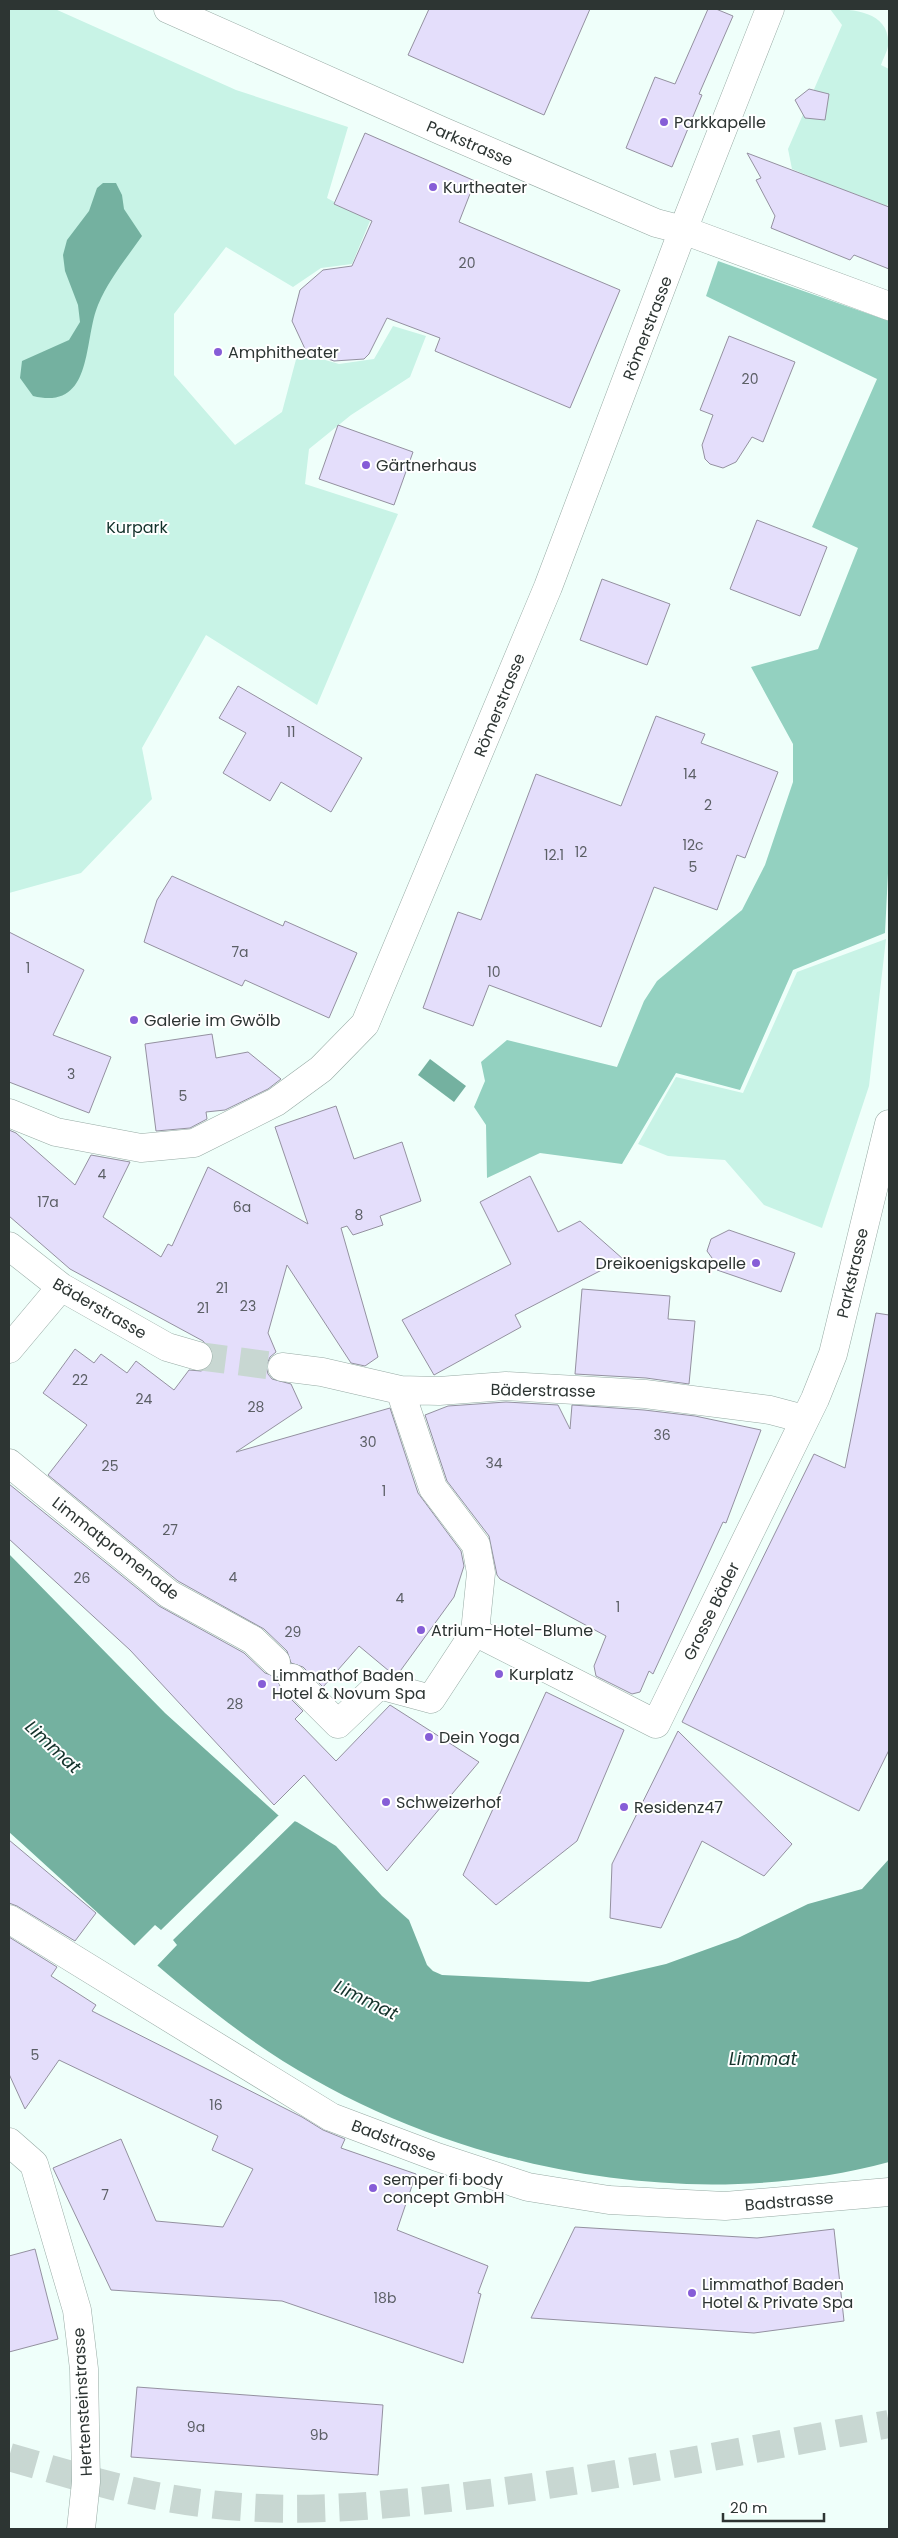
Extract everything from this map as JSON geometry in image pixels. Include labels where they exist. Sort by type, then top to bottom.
[{"type":"street","name":"Parkstrasse","points":[[168,9],[656,223],[683,230],[889,306]]},
{"type":"street","name":"Römerstrasse","points":[[9,1113],[56,1132],[141,1148],[194,1143],[276,1102],[321,1069],[365,1024],[548,587],[683,230],[770,9]]},
{"type":"street","name":"Parkstrasse","points":[[804,1419],[815,1399],[833,1354],[889,1124]]},
{"type":"street","name":"Bäderstrasse","points":[[9,1246],[61,1288],[167,1347],[198,1356]]},
{"type":"street","points":[[9,1349],[61,1288]]},
{"type":"street","name":"Bäderstrasse","points":[[282,1367],[322,1372],[400,1390],[439,1391],[506,1386],[645,1394],[770,1410],[804,1419]]},
{"type":"street","points":[[400,1390],[433,1488],[476,1545],[481,1573],[475,1632]]},
{"type":"street","name":"Grosse Bäder","points":[[475,1632],[656,1724],[804,1419]]},
{"type":"street","name":"Limmatpromenade","points":[[9,1463],[169,1594],[253,1640],[338,1724],[379,1685],[431,1699],[475,1632]]},
{"type":"street","name":"Badstrasse","points":[[9,1919],[331,2117],[436,2157],[528,2187],[609,2200],[725,2206],[889,2192]]},
{"type":"street","name":"Hertensteinstrasse","points":[[9,2142],[34,2164],[77,2310],[84,2369],[86,2425],[86,2482],[81,2529]]},
{"type":"green space","name":"Kurpark","points":[[9,9],[55,9],[236,90],[348,127],[327,198],[370,221],[352,264],[321,268],[293,287],[226,247],[174,314],[174,375],[235,445],[282,412],[298,352],[339,364],[374,359],[393,326],[426,336],[410,377],[351,415],[309,449],[305,484],[398,514],[317,705],[206,635],[142,748],[152,799],[81,873],[9,893]]},
{"type":"green space","points":[[830,9],[850,10],[869,15],[877,19],[884,26],[887,35],[887,51],[881,65],[889,69],[889,200],[887,206],[850,192],[808,182],[809,176],[792,169],[788,149],[842,25]]},
{"type":"green space","points":[[886,939],[869,1086],[822,1228],[764,1205],[725,1160],[668,1156],[638,1144],[676,1077],[743,1093],[797,972]]},
{"type":"shaded area","points":[[718,261],[889,321],[889,853],[885,933],[793,970],[740,1090],[676,1073],[622,1164],[540,1153],[487,1178],[486,1125],[474,1107],[485,1081],[481,1062],[507,1040],[617,1067],[644,1001],[657,981],[742,910],[765,865],[793,782],[793,744],[751,667],[818,649],[858,548],[812,527],[877,379],[706,296]]},
{"type":"water","points":[[103,183],[116,183],[122,195],[124,209],[142,236],[102,296],[93,320],[83,370],[76,383],[67,393],[53,398],[33,396],[20,378],[22,361],[69,340],[80,322],[78,305],[65,271],[63,255],[67,240],[89,211],[97,188]]},
{"type":"water","points":[[430,1059],[466,1086],[454,1102],[418,1075]]},
{"type":"water","name":"Limmat","points":[[9,1554],[165,1713],[278,1815],[297,1822],[336,1846],[382,1896],[409,1920],[427,1965],[433,1971],[442,1975],[589,1982],[666,1964],[738,1938],[808,1904],[862,1889],[889,1859],[889,2162],[808,2178],[724,2184],[639,2181],[554,2168],[472,2147],[392,2118],[316,2081],[246,2036],[154,1963],[9,1832]]},
{"type":"pier","points":[[281,1813],[297,1819],[173,1940],[177,1945],[156,1967],[134,1946],[155,1925],[161,1930]]},
{"type":"building","points":[[429,9],[590,9],[544,115],[408,55]]},
{"type":"building","name":"Parkkapelle","points":[[708,9],[716,9],[733,16],[699,94],[702,95],[672,167],[626,148],[655,77],[675,84]]},
{"type":"building","points":[[809,89],[829,94],[825,120],[805,118],[795,100]]},
{"type":"building","points":[[365,133],[475,181],[459,222],[620,290],[570,408],[435,351],[440,338],[387,318],[369,354],[364,359],[334,361],[306,351],[292,321],[300,290],[323,270],[352,266],[372,221],[334,204]]},
{"type":"building","points":[[747,153],[889,207],[889,269],[854,255],[850,260],[771,228],[775,216],[756,180],[761,178]]},
{"type":"building","points":[[729,336],[795,362],[763,442],[752,437],[736,462],[723,468],[710,464],[705,459],[702,445],[713,415],[700,410]]},
{"type":"building","name":"Gärtnerhaus","points":[[338,425],[413,452],[394,505],[319,479]]},
{"type":"building","points":[[757,520],[827,547],[800,616],[730,589]]},
{"type":"building","points":[[602,579],[670,604],[647,665],[580,640]]},
{"type":"building","points":[[238,686],[362,758],[331,812],[281,782],[270,801],[223,773],[246,733],[219,718]]},
{"type":"building","points":[[656,716],[705,734],[701,743],[778,772],[745,858],[737,855],[717,910],[654,887],[601,1027],[489,985],[473,1026],[423,1008],[458,912],[481,920],[536,774],[621,806]]},
{"type":"building","points":[[172,876],[283,926],[285,921],[357,953],[329,1018],[245,980],[242,986],[144,942],[157,900]]},
{"type":"building","points":[[9,932],[84,970],[53,1035],[111,1057],[89,1113],[9,1082]]},
{"type":"building","points":[[212,1034],[216,1058],[248,1052],[281,1079],[268,1089],[225,1110],[206,1112],[207,1119],[190,1128],[156,1131],[145,1044]]},
{"type":"building","points":[[336,1106],[354,1159],[402,1142],[421,1201],[380,1216],[383,1225],[353,1235],[347,1226],[341,1228],[378,1357],[365,1366],[351,1363],[287,1265],[268,1333],[276,1352],[270,1357],[266,1366],[268,1374],[272,1379],[291,1384],[302,1408],[236,1452],[390,1408],[418,1493],[461,1551],[464,1566],[454,1597],[398,1674],[389,1671],[359,1646],[323,1687],[303,1667],[291,1663],[287,1651],[264,1629],[178,1581],[48,1475],[87,1425],[43,1393],[75,1349],[94,1363],[101,1354],[127,1373],[136,1361],[174,1390],[189,1370],[201,1371],[209,1367],[213,1361],[213,1353],[203,1341],[70,1269],[9,1216],[9,1130],[16,1133],[75,1185],[91,1155],[130,1162],[103,1217],[161,1257],[168,1244],[172,1246],[208,1167],[308,1224],[275,1127]]},
{"type":"building","points":[[530,1176],[558,1232],[580,1221],[623,1259],[515,1315],[521,1327],[434,1375],[402,1320],[511,1264],[480,1202]]},
{"type":"building","name":"Dreikoenigskapelle","points":[[729,1230],[795,1253],[781,1292],[717,1270],[717,1265],[707,1251],[711,1239]]},
{"type":"building","points":[[582,1289],[670,1296],[668,1319],[695,1321],[689,1384],[646,1378],[575,1374]]},
{"type":"building","points":[[876,1313],[889,1315],[889,1750],[859,1811],[682,1722],[814,1454],[845,1468]]},
{"type":"building","points":[[506,1402],[558,1405],[570,1429],[572,1405],[695,1416],[761,1430],[726,1523],[723,1522],[653,1674],[649,1671],[640,1692],[632,1694],[596,1676],[594,1666],[606,1636],[500,1579],[497,1575],[489,1536],[447,1481],[425,1415],[448,1406]]},
{"type":"building","points":[[9,1484],[159,1606],[244,1653],[265,1673],[277,1677],[281,1689],[303,1711],[295,1719],[336,1761],[390,1705],[479,1762],[387,1871],[304,1775],[274,1805],[130,1650],[9,1539]]},
{"type":"building","points":[[546,1692],[624,1730],[577,1841],[496,1905],[463,1875]]},
{"type":"building","points":[[678,1731],[792,1844],[764,1876],[702,1841],[661,1928],[610,1918],[612,1864]]},
{"type":"building","points":[[9,1840],[96,1913],[75,1941],[9,1903]]},
{"type":"building","points":[[9,1937],[57,1967],[51,1976],[96,2005],[92,2011],[302,2117],[323,2130],[345,2139],[341,2148],[416,2174],[397,2230],[488,2266],[478,2293],[481,2294],[463,2363],[282,2301],[111,2290],[53,2168],[121,2139],[156,2221],[223,2227],[253,2169],[212,2150],[218,2136],[59,2060],[25,2109],[9,2074]]},
{"type":"building","name":"Limmathof Baden Hotel & Private Spa","points":[[575,2227],[757,2238],[834,2229],[844,2321],[754,2333],[531,2318]]},
{"type":"building","points":[[35,2249],[58,2339],[9,2352],[9,2256]]},
{"type":"building","points":[[137,2387],[383,2405],[378,2475],[131,2457]]},
{"type":"tunnel","points":[[198,1356],[282,1367]]},
{"type":"tunnel","points":[[9,2457],[104,2484],[152,2495],[201,2503],[235,2507],[337,2508],[440,2499],[526,2488],[682,2463],[889,2424]]},
{"type":"place","name":"Parkkapelle","points":[[664,122]]},
{"type":"place","name":"Kurtheater","points":[[433,187]]},
{"type":"place","name":"Amphitheater","points":[[218,352]]},
{"type":"place","name":"Gärtnerhaus","points":[[366,465]]},
{"type":"place","name":"Galerie im Gwölb","points":[[134,1020]]},
{"type":"place","name":"Dreikoenigskapelle","points":[[756,1263]]},
{"type":"place","name":"Atrium-Hotel-Blume","points":[[421,1630]]},
{"type":"place","name":"Kurplatz","points":[[499,1674]]},
{"type":"place","name":"Limmathof Baden Hotel & Novum Spa","points":[[262,1684]]},
{"type":"place","name":"Dein Yoga","points":[[429,1737]]},
{"type":"place","name":"Schweizerhof","points":[[386,1802]]},
{"type":"place","name":"Residenz47","points":[[624,1807]]},
{"type":"place","name":"semper fi body concept GmbH","points":[[373,2188]]},
{"type":"place","name":"Limmathof Baden Hotel & Private Spa","points":[[692,2293]]}]
